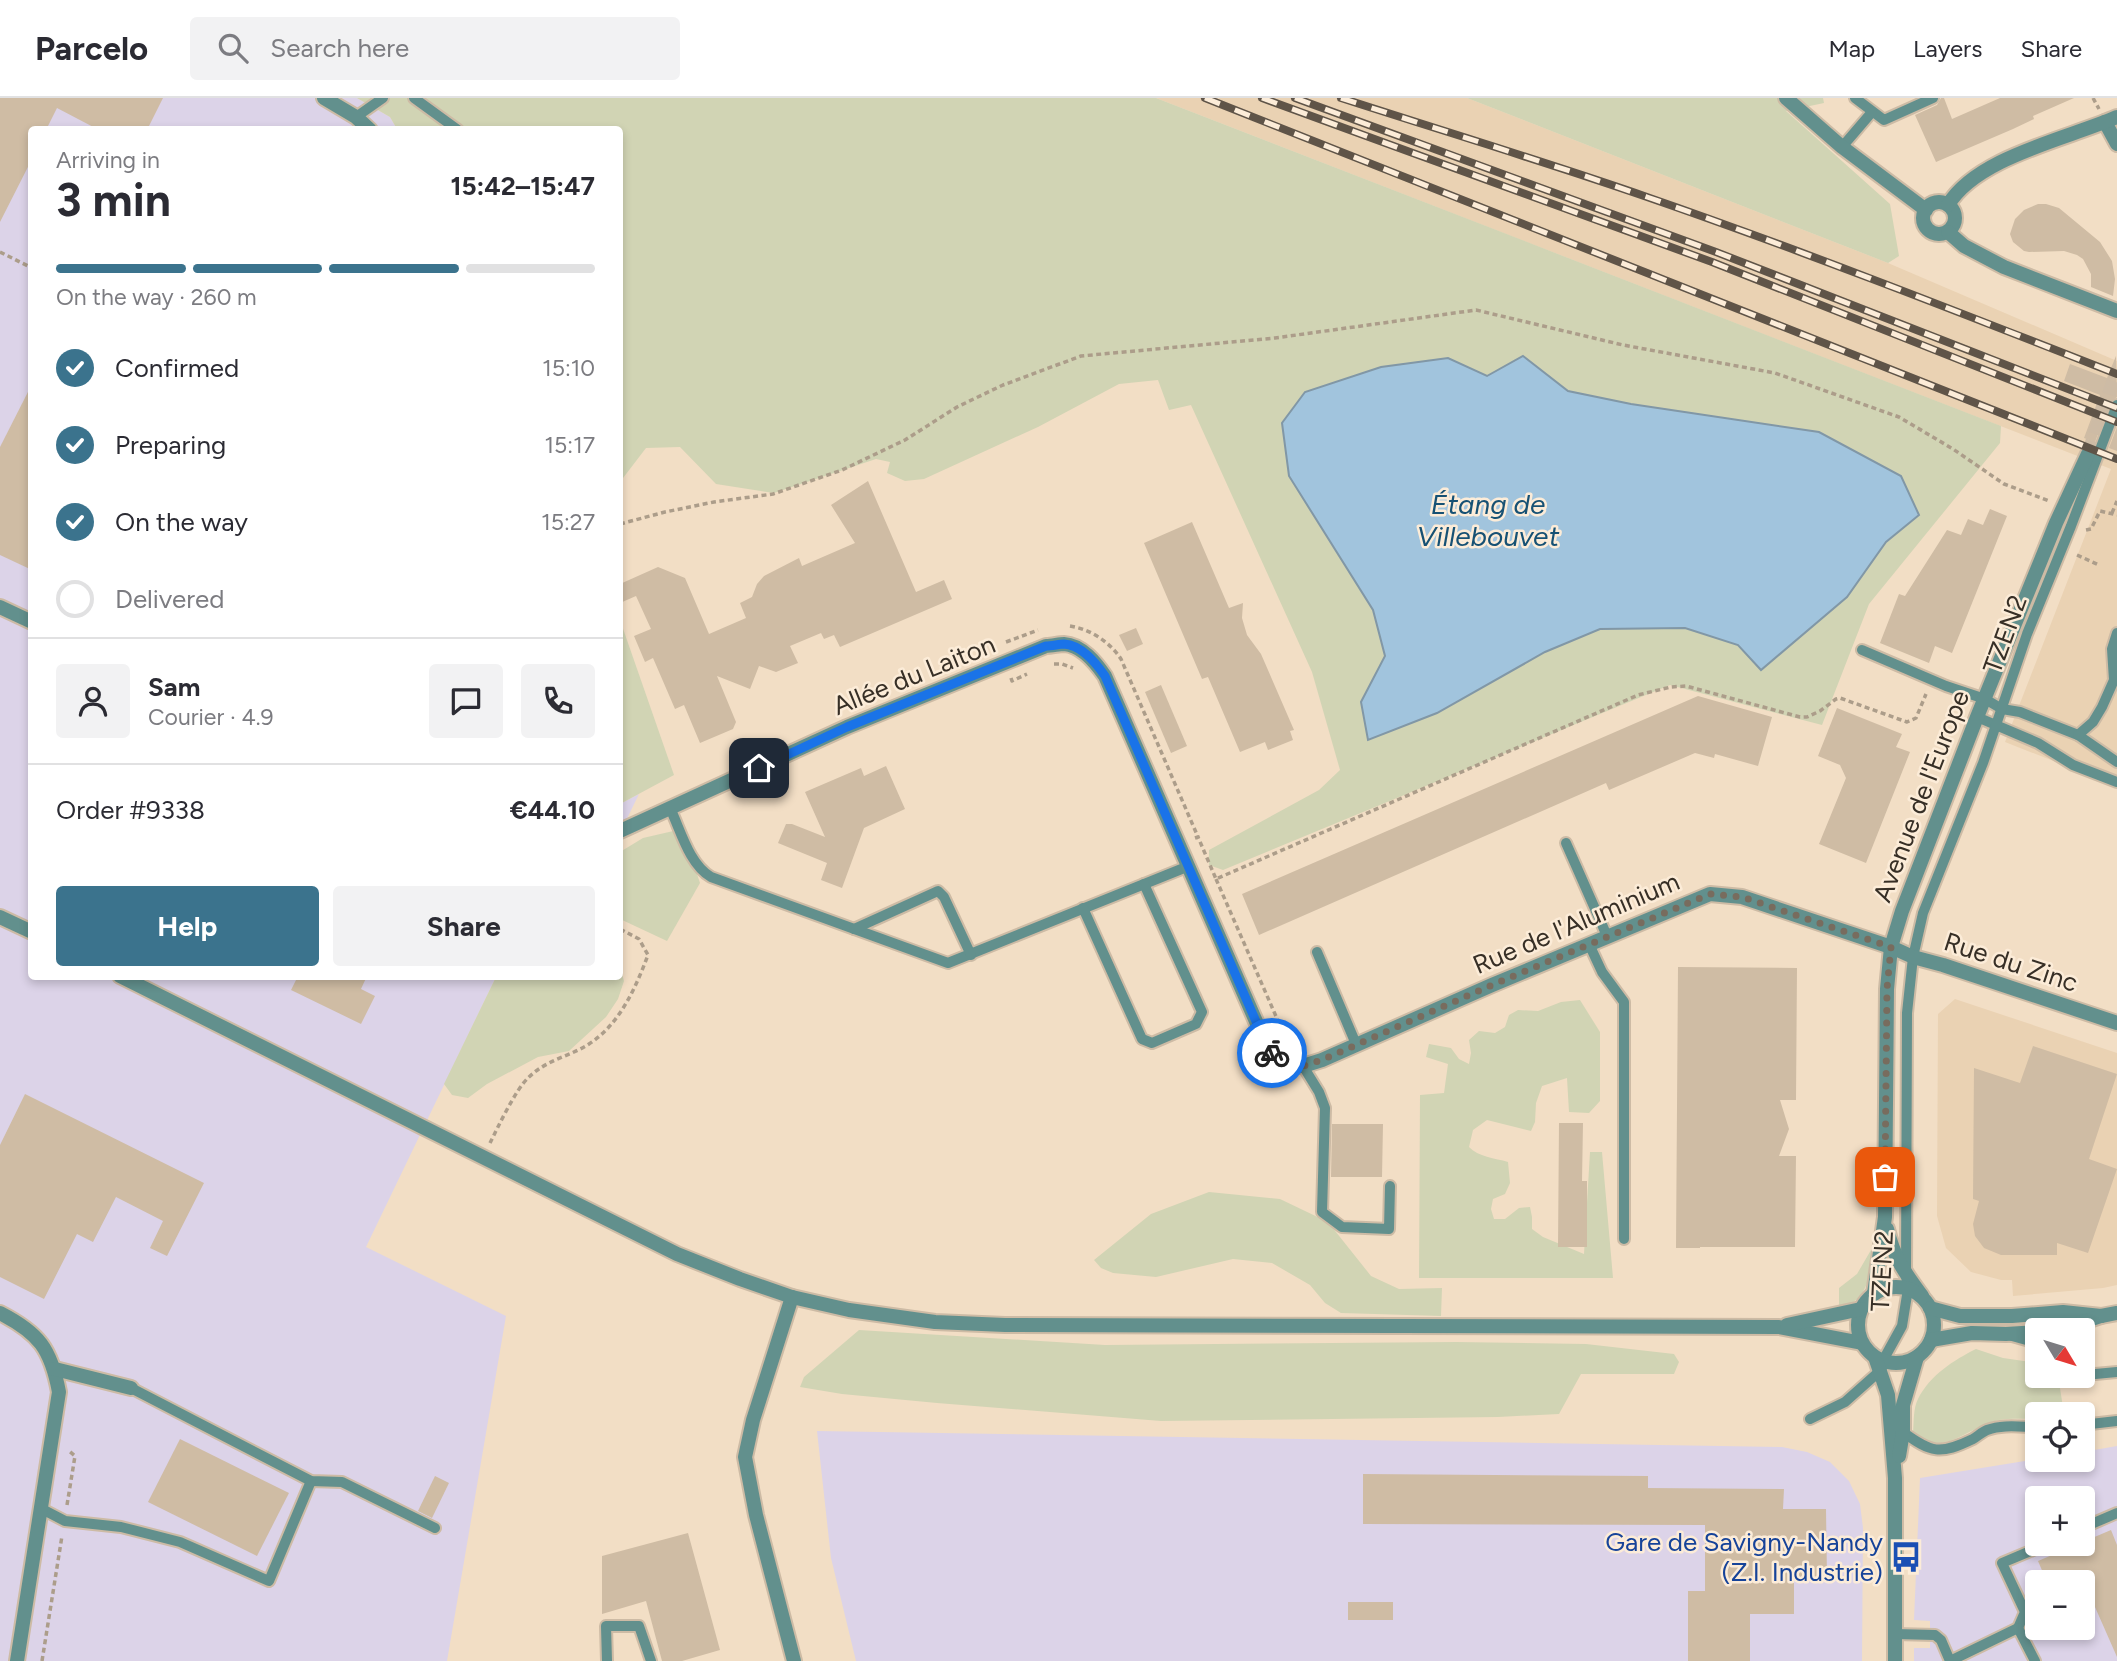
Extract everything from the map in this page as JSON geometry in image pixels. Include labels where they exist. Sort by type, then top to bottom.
[{"type":"street","points":[[324,98],[366,126]]},
{"type":"street","points":[[1786,98],[1842,147],[1926,210]]},
{"type":"street","points":[[1948,205],[1954,194],[1988,167],[2111,119],[2117,145]]},
{"type":"street","points":[[1935,203],[1948,205],[1955,217],[1948,232],[1937,234],[1927,228],[1923,218],[1926,210],[1935,203]]},
{"type":"street","points":[[1948,232],[1964,246],[2004,267],[2117,311]]},
{"type":"street","name":"Avenue de l'Europe","points":[[1874,1294],[1885,1217],[1887,989],[1891,947],[1902,911],[1977,717],[2088,454]]},
{"type":"street","points":[[0,607],[28,620]]},
{"type":"street","name":"Allée du Laiton","points":[[623,830],[847,727],[1046,646],[1067,644],[1095,662],[1105,676],[1180,845]]},
{"type":"street","points":[[1180,845],[1189,866]]},
{"type":"street","name":"Rue de l'Aluminium","points":[[1189,866],[1265,1042],[1273,1055],[1287,1066],[1303,1066],[1322,1060],[1710,894],[1742,897],[1891,947]]},
{"type":"street","points":[[0,917],[28,931]]},
{"type":"street","name":"Rue du Zinc","points":[[1891,947],[1913,957],[2117,1023]]},
{"type":"street","points":[[128,980],[677,1254],[792,1297],[849,1310],[935,1322],[1005,1325],[1779,1327],[1862,1343]]},
{"type":"street","name":"Avenue de l'Europe","points":[[1885,1217],[1892,1250],[1907,1282]]},
{"type":"street","points":[[1880,1363],[1905,1362],[1917,1357],[1931,1340],[1933,1316],[1926,1302],[1907,1282],[1874,1294],[1861,1309],[1858,1320],[1862,1343],[1880,1363],[1888,1395],[1895,1478],[1895,1661]]},
{"type":"street","points":[[792,1297],[753,1420],[745,1457],[794,1661]]},
{"type":"street","points":[[1926,1302],[1960,1316],[2063,1312],[2101,1316]]},
{"type":"street","points":[[1779,1327],[1861,1309]]},
{"type":"street","points":[[0,1313],[16,1321],[45,1347],[55,1368],[59,1392],[17,1661]]},
{"type":"street","points":[[2095,1318],[2117,1313]]},
{"type":"street","points":[[1931,1340],[1972,1332],[2025,1333]]},
{"type":"street","points":[[1895,1478],[1903,1432],[1903,1405],[1917,1357]]},
{"type":"street","points":[[55,1368],[131,1388]]},
{"type":"lane","points":[[356,117],[383,98]]},
{"type":"lane","points":[[414,98],[452,126]]},
{"type":"lane","points":[[1855,98],[1884,120],[1933,98]]},
{"type":"lane","points":[[1842,147],[1872,112]]},
{"type":"lane","name":"TZEN2","points":[[1810,1419],[1846,1402],[1886,1355],[1902,1326],[1907,1282],[1907,1013],[1913,957],[1923,913],[2002,709],[2027,634],[2117,405]]},
{"type":"lane","points":[[2078,736],[2093,722],[2115,680],[2114,650],[2117,633]]},
{"type":"lane","points":[[1862,650],[1985,699],[2002,709],[2020,712],[2078,736],[2117,762]]},
{"type":"lane","points":[[1977,717],[2038,743],[2073,765],[2117,782]]},
{"type":"lane","points":[[670,808],[695,861],[705,873],[948,963],[1189,866]]},
{"type":"lane","points":[[1566,842],[1608,936]]},
{"type":"lane","points":[[1083,908],[1142,1039],[1152,1043],[1196,1024],[1202,1012],[1144,884]]},
{"type":"lane","points":[[854,929],[937,891],[944,897],[971,955]]},
{"type":"lane","points":[[1589,944],[1602,972],[1624,1002],[1624,1238]]},
{"type":"lane","points":[[1317,952],[1356,1044]]},
{"type":"lane","points":[[1303,1066],[1325,1108],[1322,1212],[1342,1227],[1389,1229],[1391,1186]]},
{"type":"lane","points":[[2006,1334],[2025,1340]]},
{"type":"lane","points":[[2095,1374],[2117,1372]]},
{"type":"lane","points":[[131,1388],[311,1481],[342,1482],[435,1528]]},
{"type":"lane","points":[[2095,1424],[2117,1421]]},
{"type":"lane","points":[[1903,1432],[1924,1447],[1937,1450],[1954,1447],[1996,1428],[2025,1427]]},
{"type":"lane","points":[[40,1508],[65,1521],[121,1527],[180,1542],[268,1581],[311,1481]]},
{"type":"lane","points":[[2095,1522],[2117,1513]]},
{"type":"lane","points":[[1895,1634],[1935,1635],[1941,1640],[1950,1661],[2018,1628],[2025,1612],[2002,1563],[2025,1553]]},
{"type":"lane","points":[[607,1661],[606,1626],[615,1625],[639,1626],[651,1661]]},
{"type":"lane","points":[[2018,1628],[2035,1661]]},
{"type":"path","points":[[0,252],[28,266]]},
{"type":"path","points":[[623,523],[714,502],[772,494],[842,470],[905,440],[957,407],[1003,385],[1081,356],[1275,338],[1476,310],[1623,345],[1775,373],[1899,417],[2004,484],[2063,509]]},
{"type":"path","points":[[2086,530],[2091,528],[2100,511],[2115,514],[2117,501]]},
{"type":"path","points":[[2077,555],[2099,565]]},
{"type":"path","points":[[1064,626],[1074,626],[1095,635],[1114,648],[1121,659],[1288,1043],[1304,1050]]},
{"type":"path","points":[[1038,669],[1012,681],[998,645],[1031,631],[1043,629]]},
{"type":"path","points":[[1049,664],[1062,664],[1081,672]]},
{"type":"path","points":[[1216,879],[1638,695],[1671,687],[1696,688],[1800,717],[1813,714],[1840,698],[1907,722],[1913,721],[1918,714],[1932,679]]},
{"type":"path","points":[[1180,845],[1198,837]]},
{"type":"path","points":[[483,1158],[525,1080],[542,1065],[589,1044],[609,1027],[635,988],[648,954],[639,939],[623,931]]},
{"type":"path","points":[[42,1661],[75,1456],[52,1438]]},
{"type":"shaded area","points":[[0,98],[357,98],[390,117],[395,126],[28,126],[28,980],[495,980],[366,1247],[506,1316],[447,1661],[0,1661]]},
{"type":"shaded area","points":[[1156,98],[1467,98],[1888,263],[2117,361],[2117,786],[2005,742],[2111,469]]},
{"type":"shaded area","points":[[639,794],[623,827],[623,802]]},
{"type":"shaded area","points":[[1955,999],[2117,1053],[2117,1285],[2013,1296],[2012,1280],[2001,1280],[1971,1272],[1946,1248],[1937,1216],[1938,1014]]},
{"type":"shaded area","points":[[817,1431],[1782,1447],[1807,1452],[1830,1462],[1849,1481],[1860,1504],[1863,1528],[1862,1661],[856,1661],[831,1558]]},
{"type":"shaded area","points":[[2117,1446],[2117,1661],[1914,1661],[1914,1648],[1930,1648],[1930,1621],[1914,1620],[1920,1478],[2025,1461],[2025,1472],[2095,1472],[2095,1450]]},
{"type":"green space","points":[[357,98],[1156,98],[2001,426],[2000,443],[1869,604],[1822,725],[1670,685],[1223,870],[1209,865],[1209,850],[1319,790],[1340,770],[1312,672],[1191,405],[1169,410],[1158,380],[1119,384],[1038,427],[924,479],[905,481],[887,473],[890,462],[876,459],[774,493],[716,484],[680,447],[646,448],[623,478],[623,126],[395,126],[390,117]],"holes":[[[1523,356],[1568,391],[1631,404],[1819,432],[1919,514],[1886,542],[1847,597],[1761,670],[1738,645],[1685,628],[1600,629],[1545,652],[1368,740],[1361,702],[1385,656],[1373,610],[1289,476],[1306,392],[1382,367],[1448,358],[1487,376]]]},
{"type":"green space","points":[[1467,98],[1823,98],[1824,103],[1786,111],[1890,204],[1899,256],[1888,263]]},
{"type":"green space","points":[[623,629],[674,775],[623,802]]},
{"type":"green space","points":[[682,829],[700,883],[667,941],[623,920],[623,850],[643,838]]},
{"type":"green space","points":[[623,978],[624,981],[618,999],[606,1017],[569,1051],[538,1057],[487,1084],[468,1098],[452,1095],[444,1084],[495,980],[623,980]]},
{"type":"green space","points":[[1580,1000],[1600,1032],[1600,1101],[1589,1113],[1569,1112],[1567,1078],[1542,1086],[1531,1131],[1487,1120],[1473,1130],[1469,1147],[1482,1155],[1508,1162],[1510,1183],[1505,1194],[1493,1199],[1491,1209],[1494,1219],[1505,1219],[1519,1208],[1530,1207],[1532,1229],[1543,1237],[1584,1254],[1590,1152],[1602,1152],[1613,1278],[1419,1278],[1420,1095],[1444,1093],[1448,1064],[1426,1057],[1429,1044],[1451,1048],[1459,1059],[1469,1064],[1469,1040],[1479,1031],[1495,1033],[1505,1027],[1509,1015],[1518,1010],[1538,1011],[1561,1002]]},
{"type":"green space","points":[[1209,1192],[1280,1199],[1328,1222],[1371,1276],[1399,1289],[1442,1288],[1441,1316],[1341,1313],[1325,1303],[1310,1285],[1272,1263],[1233,1259],[1156,1277],[1113,1273],[1101,1268],[1094,1260],[1151,1214]]},
{"type":"green space","points":[[1871,1250],[1874,1250],[1871,1269],[1862,1294],[1849,1305],[1839,1308],[1839,1288],[1857,1274]]},
{"type":"green space","points":[[859,1330],[1105,1345],[1456,1342],[1586,1344],[1674,1354],[1679,1362],[1674,1374],[1581,1374],[1559,1414],[1498,1417],[1161,1421],[937,1403],[800,1387],[804,1377]]},
{"type":"green space","points":[[1976,1349],[2003,1358],[2025,1361],[2025,1388],[2060,1388],[2062,1402],[2025,1402],[2025,1419],[1988,1423],[1945,1442],[1924,1440],[1913,1432],[1918,1399],[1943,1369]]},
{"type":"water","name":"Étang de Villebouvet","points":[[1523,356],[1568,391],[1631,404],[1819,432],[1901,476],[1919,515],[1886,542],[1847,597],[1761,670],[1738,645],[1685,628],[1600,629],[1545,652],[1437,713],[1368,740],[1361,702],[1385,656],[1373,610],[1289,476],[1282,423],[1305,392],[1381,367],[1448,358],[1487,376]]},
{"type":"building","points":[[0,98],[163,98],[149,126],[91,126],[57,108],[48,126],[28,126],[28,167],[0,222]]},
{"type":"building","points":[[1941,98],[1944,98],[1952,119],[2000,98],[2074,98],[2033,116],[2034,119],[2013,129],[1936,162],[1915,115],[1937,105]]},
{"type":"building","points":[[2038,204],[2059,208],[2100,242],[2112,261],[2115,279],[2113,296],[2091,287],[2091,274],[2083,259],[2077,255],[2064,251],[2024,251],[2013,242],[2010,234],[2015,219],[2024,210]]},
{"type":"building","points":[[2116,356],[2117,397],[2110,402],[2095,442],[2084,438],[2100,395],[2064,381],[2070,364],[2107,378]]},
{"type":"building","points":[[28,392],[28,568],[0,555],[0,447]]},
{"type":"building","points":[[2117,427],[2117,451],[2109,448]]},
{"type":"building","points":[[868,481],[916,592],[944,580],[952,599],[840,647],[834,635],[824,639],[821,633],[790,646],[798,663],[776,672],[759,666],[750,689],[717,676],[736,722],[733,729],[700,743],[684,705],[675,709],[653,658],[645,662],[634,636],[651,629],[636,596],[623,602],[623,583],[658,567],[685,578],[709,634],[746,618],[740,603],[752,597],[757,584],[764,576],[799,558],[802,566],[855,543],[831,505]]},
{"type":"building","points":[[1990,509],[2007,516],[1952,653],[1935,646],[1929,663],[1880,643],[1899,594],[1905,596],[1947,530],[1961,535],[1968,519],[1983,525]]},
{"type":"building","points":[[1192,522],[1229,608],[1243,603],[1242,618],[1247,635],[1261,654],[1294,730],[1290,731],[1293,740],[1268,750],[1265,742],[1240,752],[1208,677],[1202,679],[1144,543]]},
{"type":"building","points":[[1136,628],[1143,644],[1127,651],[1119,635]]},
{"type":"building","points":[[1161,685],[1187,746],[1171,753],[1145,692]]},
{"type":"building","points":[[1698,696],[1772,717],[1758,766],[1715,754],[1714,758],[1695,753],[1609,790],[1606,783],[1259,935],[1242,894]]},
{"type":"building","points":[[1837,708],[1902,734],[1896,747],[1910,752],[1866,863],[1819,844],[1846,778],[1840,765],[1818,756]]},
{"type":"building","points":[[886,766],[905,809],[864,828],[842,888],[821,880],[827,863],[778,843],[786,824],[825,837],[805,792],[861,768],[864,776]]},
{"type":"building","points":[[1678,967],[1797,968],[1796,1100],[1780,1100],[1789,1129],[1779,1156],[1796,1156],[1795,1247],[1676,1248]]},
{"type":"building","points":[[296,980],[365,980],[361,989],[375,996],[361,1024],[291,990]]},
{"type":"building","points":[[2033,1046],[2117,1074],[2089,1159],[2117,1169],[2088,1253],[2057,1243],[2057,1255],[2001,1255],[1984,1248],[1975,1236],[1973,1224],[1979,1201],[1973,1199],[1974,1068],[2020,1083]]},
{"type":"building","points":[[25,1094],[204,1183],[167,1256],[150,1248],[163,1221],[116,1197],[93,1242],[77,1234],[44,1299],[0,1277],[0,1145]]},
{"type":"building","points":[[1559,1123],[1583,1123],[1582,1181],[1587,1181],[1587,1247],[1558,1247]]},
{"type":"building","points":[[1332,1124],[1383,1124],[1382,1177],[1331,1177]]},
{"type":"building","points":[[180,1439],[289,1493],[257,1556],[148,1502]]},
{"type":"building","points":[[1363,1474],[1648,1476],[1648,1488],[1784,1489],[1783,1509],[1826,1509],[1827,1578],[1794,1581],[1794,1614],[1750,1614],[1750,1661],[1688,1661],[1688,1591],[1705,1591],[1705,1525],[1363,1524]]},
{"type":"building","points":[[435,1476],[449,1483],[432,1518],[418,1511]]},
{"type":"building","points":[[2111,1530],[2117,1545],[2117,1657],[2095,1607],[2095,1570],[2042,1570],[2038,1561],[2050,1556],[2095,1556],[2095,1537]]},
{"type":"building","points":[[688,1533],[720,1650],[682,1661],[662,1661],[646,1601],[602,1614],[602,1556]]},
{"type":"building","points":[[1348,1602],[1393,1602],[1393,1620],[1348,1620]]},
{"type":"tunnel","points":[[2088,454],[2117,371]]},
{"type":"railway","points":[[1205,98],[2117,459]]},
{"type":"railway","points":[[1262,98],[1712,262],[2117,422]]},
{"type":"railway","points":[[1295,98],[1716,252],[2117,408]]},
{"type":"railway","points":[[1341,98],[1571,171],[1706,218],[2117,374]]},
{"type":"way so far","points":[[1272,1053],[1287,1066],[1303,1066],[1322,1060],[1710,894],[1742,897],[1891,947],[1887,989],[1885,1177]]},
{"type":"place","name":"Gare de Savigny-Nandy (Z.I. Industrie)","points":[[1906,1557]]},
{"type":"route","points":[[759,768],[847,727],[1046,646],[1067,644],[1080,650],[1095,662],[1105,676],[1272,1053]]}]
